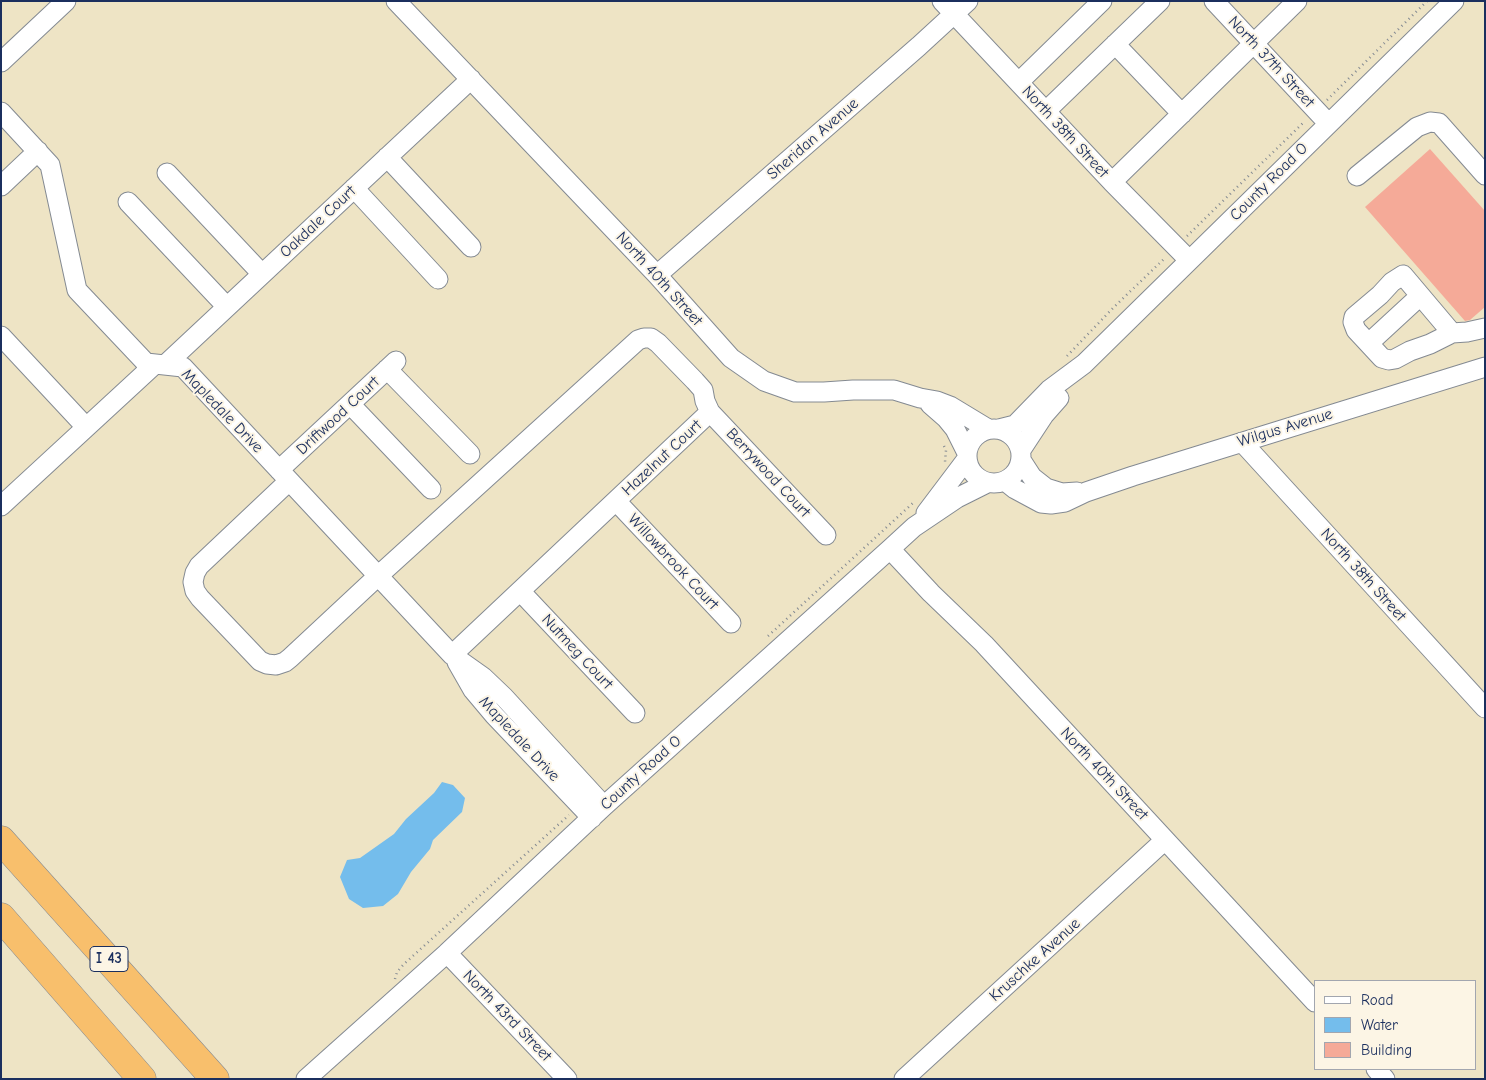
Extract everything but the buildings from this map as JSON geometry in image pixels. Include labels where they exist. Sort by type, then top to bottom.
[{"type":"highway","name":"I 43","points":[[1,840],[216,1079]]},
{"type":"highway","points":[[1,917],[142,1079]]},
{"type":"street","points":[[1,62],[66,1]]},
{"type":"street","name":"North 40th Street","points":[[396,1],[657,275],[731,358],[764,381],[794,392],[894,390],[950,406],[993,429]]},
{"type":"street","points":[[1019,82],[1102,1]]},
{"type":"street","points":[[1046,111],[1160,1]]},
{"type":"street","name":"North 37th Street","points":[[1214,1],[1322,117]]},
{"type":"street","points":[[1112,182],[1297,1]]},
{"type":"street","name":"County Road O","points":[[1021,455],[1044,415],[1084,364],[1183,254],[1322,117],[1454,1]]},
{"type":"street","name":"North 38th Street","points":[[955,6],[1019,82],[1112,182],[1183,254]]},
{"type":"street","name":"Sheridan Avenue","points":[[657,275],[955,6]]},
{"type":"street","points":[[1116,44],[1182,114]]},
{"type":"street","name":"Oakdale Court","points":[[1,506],[86,427],[227,308],[470,79]]},
{"type":"street","name":"Mapledale Drive","points":[[1,112],[50,165],[77,290],[146,363],[183,367],[452,655],[483,677],[504,697],[592,810]]},
{"type":"street","points":[[1357,176],[1418,127],[1430,122],[1439,123],[1485,175]]},
{"type":"street","points":[[1,186],[38,152]]},
{"type":"street","points":[[387,157],[471,247]]},
{"type":"street","points":[[167,173],[262,274]]},
{"type":"street","points":[[354,188],[438,279]]},
{"type":"street","points":[[128,202],[227,308]]},
{"type":"street","points":[[1452,333],[1402,275],[1354,317],[1353,322],[1356,330],[1382,358],[1389,360],[1452,333],[1485,328]]},
{"type":"street","points":[[1369,344],[1420,296]]},
{"type":"street","points":[[1,336],[86,427]]},
{"type":"street","name":"Hazelnut Court","points":[[378,576],[638,340],[651,338],[696,381],[702,390],[710,412],[452,655]]},
{"type":"street","name":"County Road O","points":[[993,429],[1015,425],[1049,390],[1084,364]]},
{"type":"street","name":"Driftwood Court","points":[[378,576],[290,658],[276,665],[260,661],[200,598],[195,591],[193,582],[199,566],[350,404],[392,365],[470,454]]},
{"type":"street","name":"Wilgus Avenue","points":[[996,482],[1046,504],[1065,502],[1086,492],[1485,367]]},
{"type":"street","points":[[914,528],[966,456],[969,444],[980,432],[993,429],[1007,432],[1018,443],[1021,455],[1018,469],[1012,476],[996,482],[980,480],[973,475],[969,468],[966,456],[955,429],[934,407],[920,398]]},
{"type":"street","points":[[350,404],[431,489]]},
{"type":"street","name":"Berrywood Court","points":[[710,412],[826,535]]},
{"type":"street","name":"North 38th Street","points":[[1242,442],[1485,708]]},
{"type":"street","name":"Wilgus Avenue","points":[[1021,455],[1032,477],[1046,488],[1062,493],[1086,492]]},
{"type":"street","name":"County Road O","points":[[306,1079],[447,953],[592,810],[914,528],[957,498],[996,482]]},
{"type":"street","name":"Willowbrook Court","points":[[616,501],[731,623]]},
{"type":"street","name":"North 40th Street","points":[[890,549],[931,593],[984,644],[1314,1001]]},
{"type":"street","name":"Nutmeg Court","points":[[520,591],[635,713]]},
{"type":"street","name":"Kruschke Avenue","points":[[904,1079],[1165,840]]},
{"type":"street","name":"North 43rd Street","points":[[447,953],[567,1079]]},
{"type":"path","points":[[1064,359],[1114,307],[1183,254],[1322,117],[1427,1]]},
{"type":"path","points":[[944,467],[946,450],[941,438],[955,429]]},
{"type":"path","points":[[763,640],[915,502]]},
{"type":"path","points":[[400,994],[395,982],[395,976],[404,964],[592,810]]},
{"type":"water","points":[[442,782],[453,785],[465,798],[462,812],[433,840],[430,849],[411,872],[398,894],[383,906],[363,908],[349,899],[340,877],[347,860],[360,858],[394,834],[406,819],[434,793]]}]
